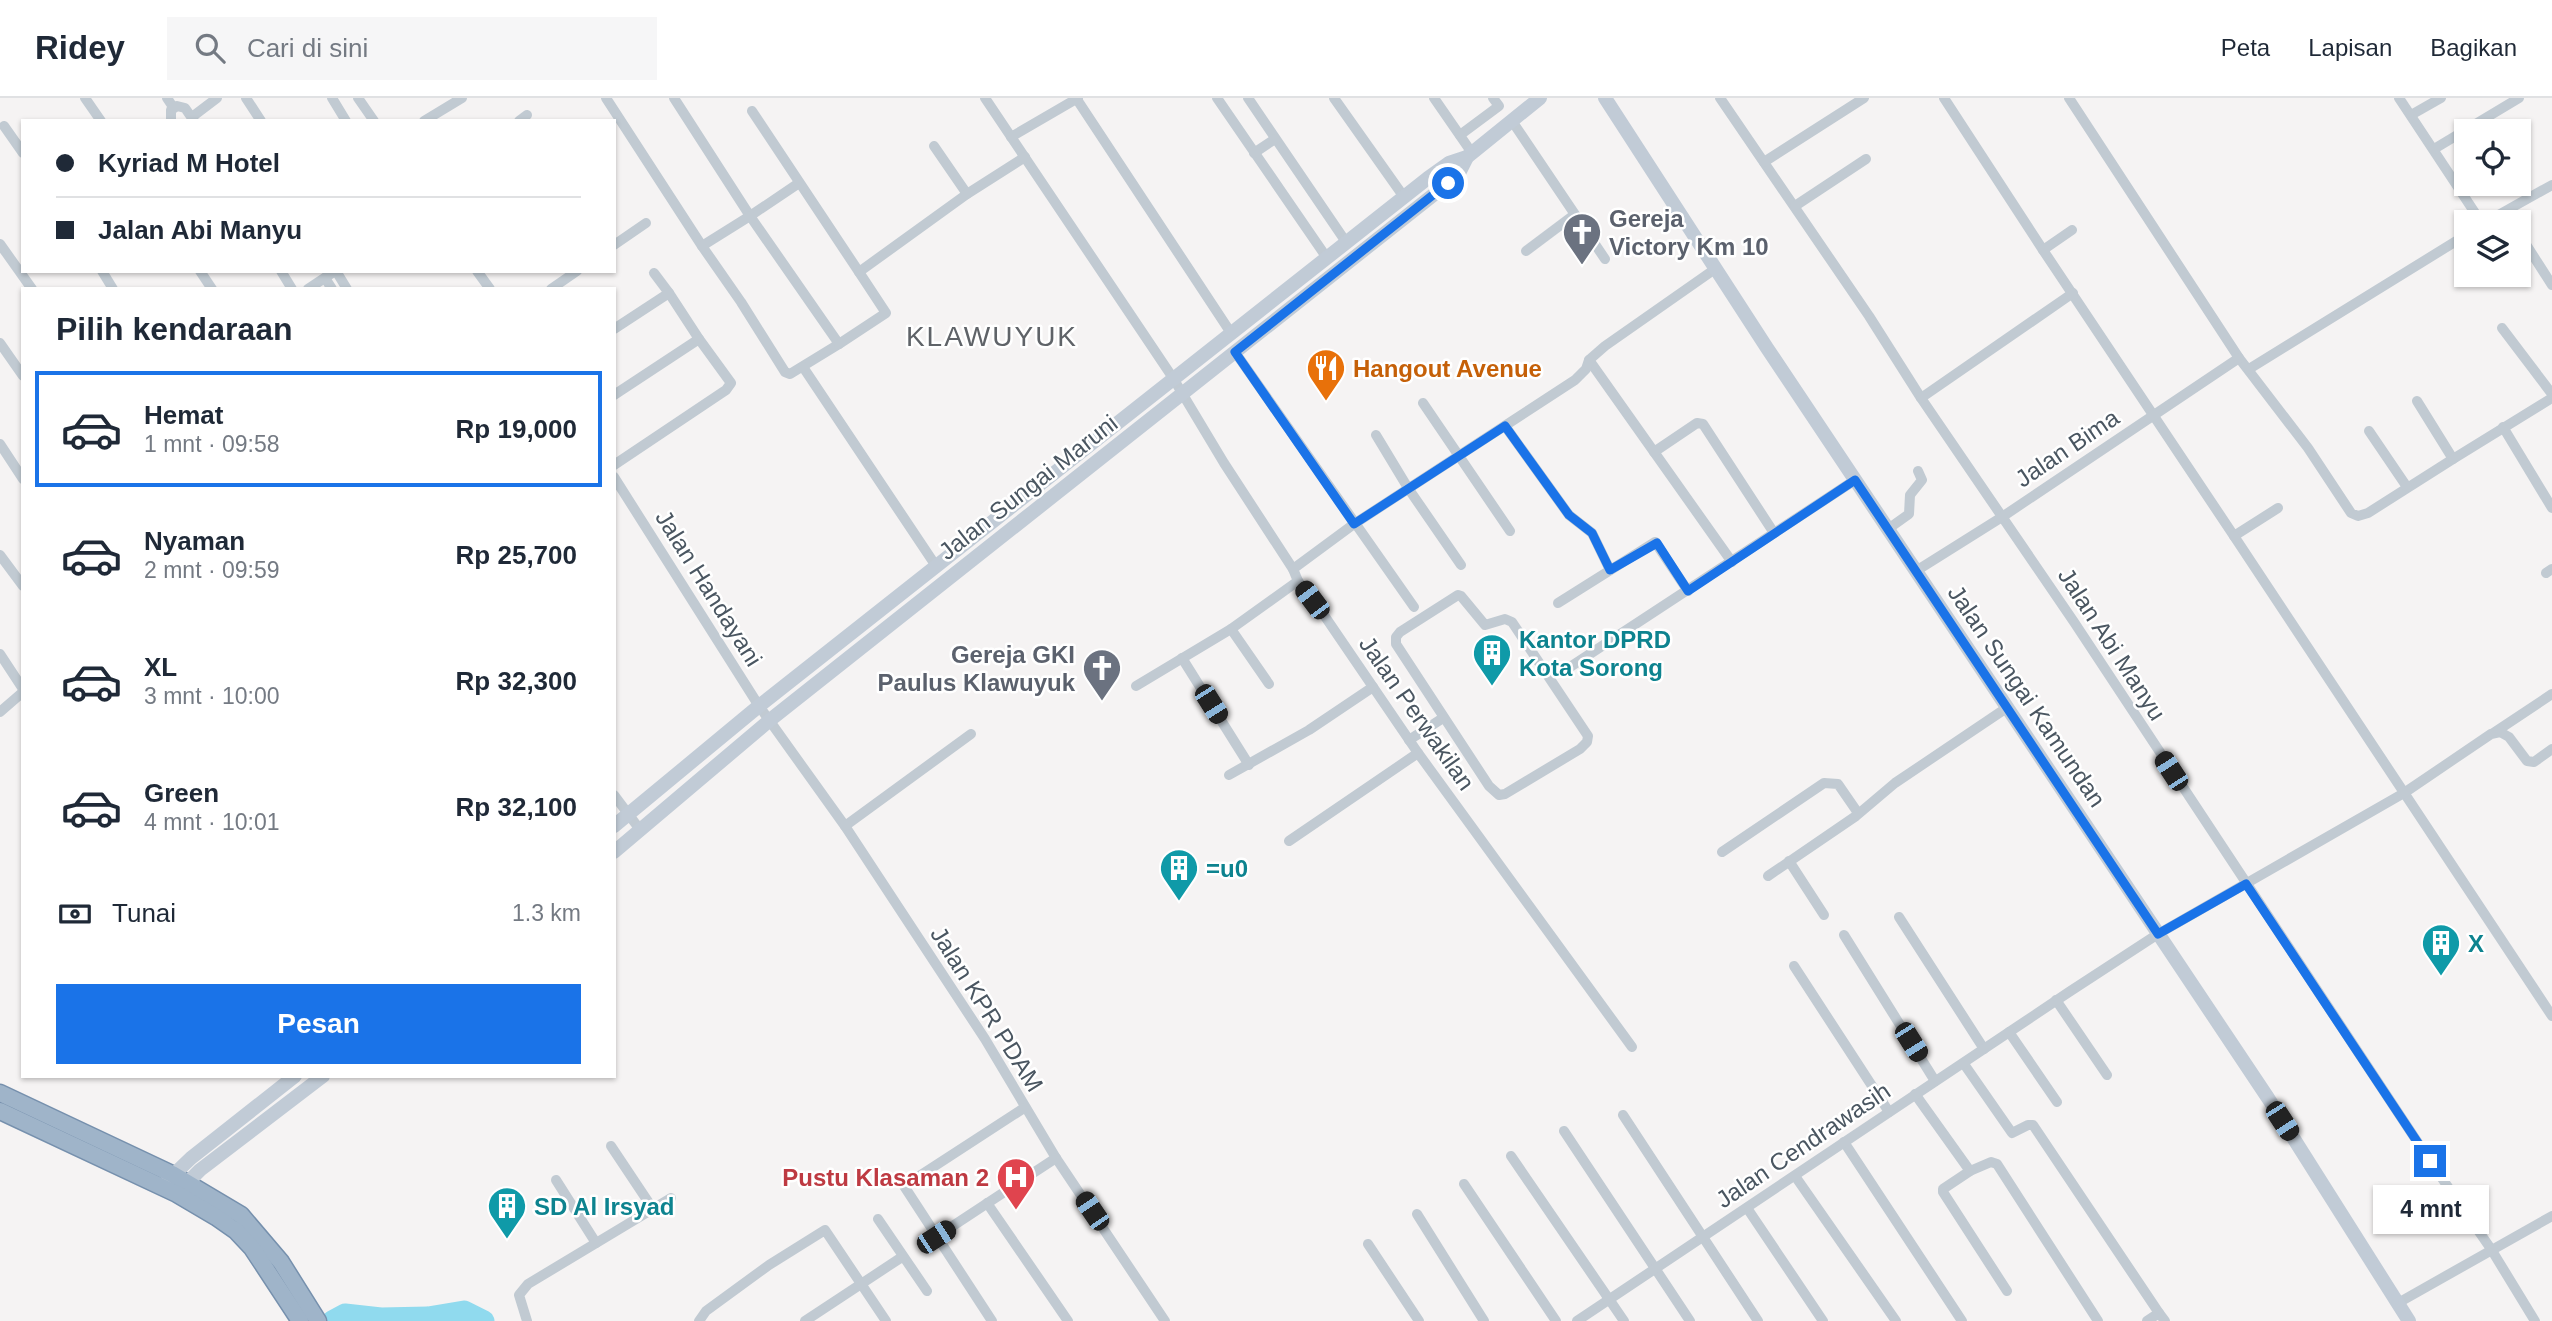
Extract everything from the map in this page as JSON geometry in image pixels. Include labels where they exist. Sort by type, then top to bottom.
[{"type":"highway","points":[[0,1093],[175,1184],[241,1215],[281,1262],[299,1310],[318,1321]]},
{"type":"highway","points":[[0,1111],[175,1184]]},
{"type":"main road","name":"Jalan Sungai Maruni","points":[[616,824],[759,706],[1173,378],[1404,197],[1449,163],[1470,155],[1540,98]]},
{"type":"main road","name":"Jalan Sungai Kamundan","points":[[1605,98],[1715,269],[2268,1098],[2398,1303],[2404,1320]]},
{"type":"main road","name":"Jalan Sungai Maruni","points":[[616,850],[770,720],[1444,186],[1459,173],[1470,155]]},
{"type":"main road","points":[[175,1184],[293,1078]]},
{"type":"main road","points":[[175,1184],[320,1078]]},
{"type":"street","points":[[85,98],[100,119]]},
{"type":"street","points":[[170,102],[180,106],[193,119],[217,98]]},
{"type":"street","points":[[246,98],[260,119]]},
{"type":"street","points":[[332,98],[345,119]]},
{"type":"street","points":[[358,98],[373,119]]},
{"type":"street","points":[[427,119],[462,98]]},
{"type":"street","points":[[606,98],[785,372],[790,374],[886,313],[752,111]]},
{"type":"street","points":[[674,98],[750,216],[839,344]]},
{"type":"street","name":"Jalan Perwakilan","points":[[985,98],[1173,378],[1298,581],[1418,753],[1632,1047]]},
{"type":"street","points":[[1011,137],[1077,98],[1231,333]]},
{"type":"street","points":[[1218,98],[1326,258]]},
{"type":"street","points":[[1248,98],[1346,242]]},
{"type":"street","points":[[1334,98],[1404,197]]},
{"type":"street","points":[[1434,98],[1460,135],[1470,155]]},
{"type":"street","points":[[1460,135],[1499,106],[1493,98]]},
{"type":"street","name":"Jalan Abi Manyu","points":[[1720,98],[1795,206],[2491,1249],[2535,1321]]},
{"type":"street","points":[[1764,162],[1864,98]]},
{"type":"street","points":[[1944,98],[2552,1016]]},
{"type":"street","points":[[2069,98],[2239,358],[2308,448],[2351,513],[2358,516],[2368,513],[2552,396],[2502,328]]},
{"type":"street","points":[[2399,98],[2472,210]]},
{"type":"street","points":[[2411,115],[2441,98]]},
{"type":"street","points":[[2434,149],[2519,98]]},
{"type":"street","points":[[1512,121],[1605,259]]},
{"type":"street","points":[[4,126],[21,150]]},
{"type":"street","points":[[1254,153],[1275,139]]},
{"type":"street","points":[[934,146],[967,194]]},
{"type":"street","points":[[859,272],[967,194],[1025,157]]},
{"type":"street","points":[[1795,206],[1866,159]]},
{"type":"street","points":[[702,246],[799,183]]},
{"type":"street","points":[[2508,210],[2552,185]]},
{"type":"street","points":[[1526,251],[1574,215]]},
{"type":"street","points":[[616,244],[646,223]]},
{"type":"street","points":[[2043,250],[2072,230]]},
{"type":"street","points":[[2249,369],[2454,241]]},
{"type":"street","points":[[0,244],[31,287]]},
{"type":"street","points":[[2531,252],[2552,285]]},
{"type":"street","points":[[1293,569],[1354,524],[1575,380],[1586,369],[1589,360],[1605,346],[1715,269]]},
{"type":"street","points":[[616,465],[730,386],[730,382],[654,272]]},
{"type":"street","points":[[311,287],[332,273]]},
{"type":"street","points":[[554,287],[574,273]]},
{"type":"street","points":[[325,278],[331,287]]},
{"type":"street","points":[[616,328],[669,293]]},
{"type":"street","points":[[1921,398],[2073,293]]},
{"type":"street","points":[[616,395],[699,339]]},
{"type":"street","points":[[0,343],[21,373]]},
{"type":"street","points":[[1235,352],[1414,607]]},
{"type":"street","name":"Jalan Bima","points":[[1916,571],[2002,517],[2239,358]]},
{"type":"street","points":[[1589,360],[1732,562]]},
{"type":"street","points":[[803,367],[936,566]]},
{"type":"street","points":[[2417,401],[2453,459]]},
{"type":"street","points":[[1423,403],[1510,531]]},
{"type":"street","points":[[1654,452],[1697,423],[1703,424],[1774,533]]},
{"type":"street","points":[[1505,426],[1569,515],[1592,533],[1610,570]]},
{"type":"street","points":[[2504,427],[2552,508]]},
{"type":"street","points":[[2369,431],[2407,487]]},
{"type":"street","points":[[1376,435],[1408,488],[1461,565]]},
{"type":"street","points":[[0,444],[21,476]]},
{"type":"street","points":[[1888,529],[1909,514],[1910,495],[1922,480],[1918,471]]},
{"type":"street","name":"Jalan Handayani","points":[[616,480],[770,720]]},
{"type":"street","points":[[1567,669],[1855,480]]},
{"type":"street","points":[[2234,536],[2278,508]]},
{"type":"street","points":[[1558,603],[1657,543],[1688,591]]},
{"type":"street","points":[[0,555],[21,583]]},
{"type":"street","points":[[1136,686],[1231,629],[1298,581]]},
{"type":"street","points":[[1458,595],[1485,625],[1505,619],[1512,622],[1585,728],[1588,739],[1580,749],[1507,793],[1499,795],[1489,786],[1443,718],[1396,641],[1401,632],[1458,595]]},
{"type":"street","points":[[1231,629],[1269,684]]},
{"type":"street","points":[[0,654],[21,687]]},
{"type":"street","points":[[1182,658],[1249,765]]},
{"type":"street","points":[[1230,775],[1309,730],[1373,687]]},
{"type":"street","points":[[0,712],[21,692]]},
{"type":"street","name":"Jalan Cendrawasih","points":[[1577,1321],[2158,934],[2404,793],[2552,694]]},
{"type":"street","points":[[1768,876],[1856,816],[1895,783],[2008,708]]},
{"type":"street","points":[[1409,740],[1443,718]]},
{"type":"street","name":"Jalan KPR PDAM","points":[[770,720],[845,827],[985,1039],[1024,1108],[1165,1321]]},
{"type":"street","points":[[2491,734],[2500,732],[2509,737],[2527,761],[2535,762],[2552,749]]},
{"type":"street","points":[[845,827],[971,734]]},
{"type":"street","points":[[1289,841],[1418,753]]},
{"type":"street","points":[[1722,852],[1824,783],[1838,784],[1858,813]]},
{"type":"street","points":[[616,797],[641,831]]},
{"type":"street","points":[[1789,861],[1824,915]]},
{"type":"street","points":[[1899,918],[1983,1049]]},
{"type":"street","points":[[1844,935],[1935,1081]]},
{"type":"street","points":[[1794,966],[1889,1112]]},
{"type":"street","points":[[2056,1000],[2107,1074]]},
{"type":"street","points":[[2009,1032],[2057,1102]]},
{"type":"street","points":[[1964,1064],[2012,1133],[2033,1125],[2162,1317],[2147,1321]]},
{"type":"street","points":[[1915,1094],[1970,1171]]},
{"type":"street","points":[[992,1321],[905,1190],[906,1183],[1024,1108]]},
{"type":"street","points":[[1623,1115],[1758,1321]]},
{"type":"street","points":[[1563,1130],[1690,1321]]},
{"type":"street","points":[[1844,1142],[1962,1321]]},
{"type":"street","points":[[611,1146],[653,1209]]},
{"type":"street","points":[[1511,1156],[1624,1321]]},
{"type":"street","points":[[936,1237],[1056,1158]]},
{"type":"street","points":[[2007,1291],[1943,1192],[1943,1188],[1970,1171],[1991,1162],[1997,1164],[2098,1321]]},
{"type":"street","points":[[1795,1176],[1896,1321]]},
{"type":"street","points":[[556,1180],[596,1242]]},
{"type":"street","points":[[1464,1184],[1556,1321]]},
{"type":"street","points":[[527,1321],[519,1300],[523,1288],[535,1278],[671,1198]]},
{"type":"street","points":[[987,1203],[1068,1321]]},
{"type":"street","points":[[1747,1208],[1823,1321]]},
{"type":"street","points":[[1416,1214],[1484,1321]]},
{"type":"street","points":[[2398,1303],[2552,1216]]},
{"type":"street","points":[[878,1219],[927,1291]]},
{"type":"street","points":[[699,1321],[706,1311],[825,1230],[886,1321]]},
{"type":"street","points":[[1368,1244],[1419,1321]]},
{"type":"street","points":[[806,1321],[902,1257]]},
{"type":"waterway","points":[[332,1321],[345,1314],[381,1318],[428,1317],[464,1311],[484,1321]]},
{"type":"place","name":"Gereja Victory Km 10","points":[[1582,266]]},
{"type":"place","name":"Hangout Avenue","points":[[1326,402]]},
{"type":"place","name":"Kantor DPRD Kota Sorong","points":[[1492,687]]},
{"type":"place","name":"Gereja GKI Paulus Klawuyuk","points":[[1102,702]]},
{"type":"place","name":"=u0","points":[[1179,902]]},
{"type":"place","name":"X","points":[[2441,977]]},
{"type":"place","name":"Pustu Klasaman 2","points":[[1016,1211]]},
{"type":"place","name":"SD Al Irsyad","points":[[507,1240]]},
{"type":"district","name":"KLAWUYUK","points":[[992,336]]},
{"type":"route","points":[[1448,183],[1235,352],[1354,524],[1505,426],[1569,515],[1592,533],[1610,570],[1657,543],[1688,591],[1855,480],[2158,934],[2246,884],[2430,1161]]}]
